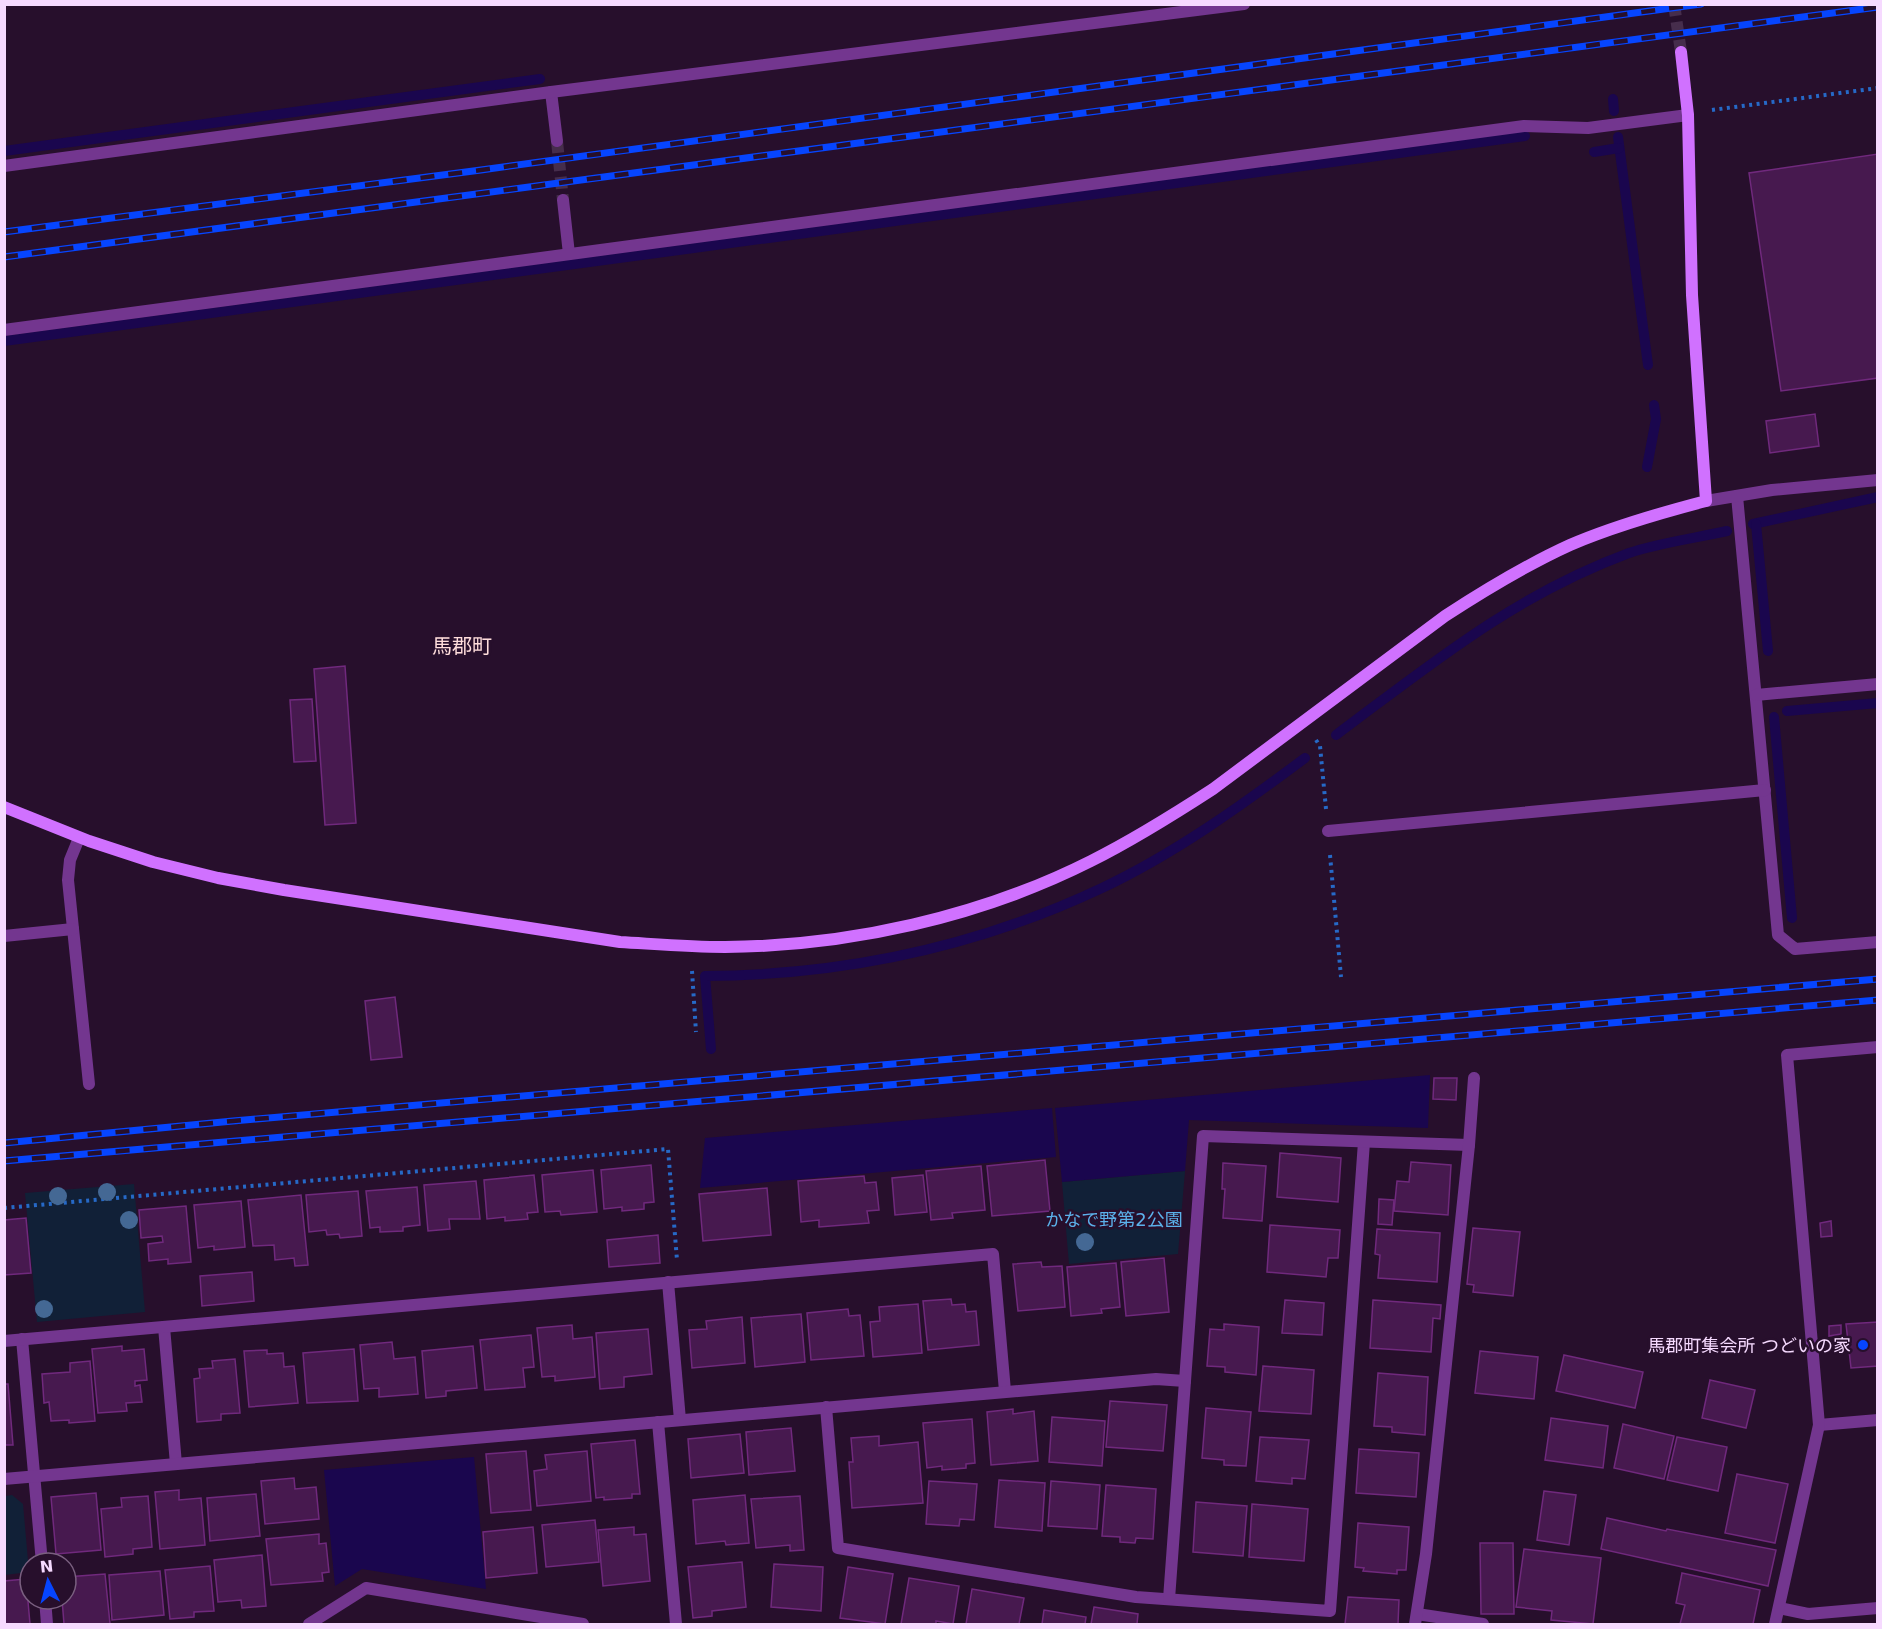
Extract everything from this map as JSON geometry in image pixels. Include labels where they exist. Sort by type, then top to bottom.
[{"type":"street","points":[[4,166],[551,92],[1244,4]]},
{"type":"street","points":[[1681,51],[1688,115],[1692,295],[1706,501]]},
{"type":"street","points":[[551,92],[557,141]]},
{"type":"street","points":[[4,330],[1524,126],[1588,128],[1688,115]]},
{"type":"street","points":[[563,200],[569,254]]},
{"type":"street","points":[[4,807],[79,838],[153,862],[218,878],[620,942],[692,946],[781,944],[887,929],[991,902],[1041,883],[1122,844],[1213,789],[1445,616],[1485,590],[1570,546],[1648,517],[1706,501],[1772,490],[1878,480]]},
{"type":"street","points":[[1737,496],[1778,935],[1795,949],[1878,942]]},
{"type":"street","points":[[1756,695],[1878,684]]},
{"type":"street","points":[[1328,831],[1765,790]]},
{"type":"street","points":[[79,838],[68,870],[88,1084]]},
{"type":"street","points":[[4,936],[73,929]]},
{"type":"street","points":[[1775,1624],[1819,1425],[1787,1055],[1878,1047]]},
{"type":"street","points":[[1474,1078],[1426,1554],[1416,1619],[1483,1624]]},
{"type":"street","points":[[1169,1599],[1203,1136],[1469,1145]]},
{"type":"street","points":[[826,1407],[838,1548],[1136,1597],[1330,1611],[1364,1142]]},
{"type":"street","points":[[4,1341],[993,1254],[1005,1391]]},
{"type":"street","points":[[673,1282],[680,1420]]},
{"type":"street","points":[[164,1327],[176,1464]]},
{"type":"street","points":[[22,1339],[41,1551]]},
{"type":"street","points":[[4,1479],[1156,1378],[1185,1381]]},
{"type":"street","points":[[1819,1425],[1878,1420]]},
{"type":"street","points":[[658,1422],[676,1624]]},
{"type":"street","points":[[309,1624],[366,1588],[583,1624]]},
{"type":"street","points":[[1779,1608],[1808,1614],[1878,1608]]},
{"type":"path","points":[[1688,115],[1723,108],[1878,88]]},
{"type":"path","points":[[692,946],[696,1032]]},
{"type":"path","points":[[4,1208],[668,1149],[673,1282]]},
{"type":"green space","name":"かなで野第2公園","points":[[1185,1171],[1178,1254],[1069,1264],[1062,1182]]},
{"type":"green space","points":[[134,1184],[145,1312],[37,1322],[25,1193]]},
{"type":"green space","points":[[12,1495],[23,1504],[27,1551],[18,1551],[18,1573],[5,1575],[5,1496]]},
{"type":"shaded area","points":[[1430,1075],[1428,1128],[1189,1120],[1185,1171],[1062,1182],[1055,1108]]},
{"type":"shaded area","points":[[1052,1108],[1056,1157],[700,1188],[705,1138]]},
{"type":"shaded area","points":[[474,1457],[486,1589],[362,1569],[335,1586],[324,1470]]},
{"type":"building","points":[[1878,154],[1878,378],[1781,391],[1749,173]]},
{"type":"building","points":[[1815,414],[1819,446],[1770,453],[1766,421]]},
{"type":"building","points":[[345,666],[356,823],[325,825],[314,669]]},
{"type":"building","points":[[312,699],[316,761],[294,762],[290,700]]},
{"type":"building","points":[[395,997],[402,1057],[371,1060],[365,1001]]},
{"type":"building","points":[[1434,1078],[1457,1078],[1456,1100],[1433,1099]]},
{"type":"building","points":[[1280,1153],[1341,1158],[1338,1202],[1277,1197]]},
{"type":"building","points":[[1045,1160],[1050,1211],[992,1216],[987,1166]]},
{"type":"building","points":[[1411,1162],[1451,1165],[1448,1215],[1394,1211],[1397,1181],[1409,1182]]},
{"type":"building","points":[[1223,1163],[1266,1166],[1262,1221],[1223,1218],[1225,1189],[1222,1189]]},
{"type":"building","points":[[651,1165],[654,1202],[644,1203],[644,1209],[622,1211],[622,1207],[604,1209],[601,1170]]},
{"type":"building","points":[[981,1166],[985,1210],[952,1213],[953,1218],[931,1220],[926,1171]]},
{"type":"building","points":[[593,1170],[597,1212],[561,1215],[560,1211],[545,1212],[542,1175]]},
{"type":"building","points":[[534,1175],[538,1212],[527,1213],[528,1219],[505,1221],[505,1217],[487,1219],[484,1180]]},
{"type":"building","points":[[923,1175],[927,1212],[895,1215],[892,1178]]},
{"type":"building","points":[[864,1176],[865,1183],[876,1182],[879,1210],[867,1211],[869,1223],[819,1227],[819,1220],[801,1222],[798,1181]]},
{"type":"building","points":[[476,1181],[480,1219],[449,1219],[450,1229],[428,1231],[424,1185]]},
{"type":"building","points":[[417,1187],[420,1225],[403,1227],[403,1231],[380,1232],[380,1227],[370,1228],[366,1191]]},
{"type":"building","points":[[767,1188],[771,1235],[703,1241],[699,1194]]},
{"type":"building","points":[[358,1191],[362,1236],[340,1238],[339,1234],[327,1235],[326,1230],[309,1232],[306,1195]]},
{"type":"building","points":[[301,1195],[308,1265],[295,1266],[294,1258],[275,1260],[274,1245],[253,1246],[248,1200]]},
{"type":"building","points":[[1379,1199],[1394,1200],[1392,1225],[1378,1224]]},
{"type":"building","points":[[241,1201],[245,1247],[214,1250],[214,1246],[198,1248],[194,1205]]},
{"type":"building","points":[[186,1206],[191,1262],[168,1264],[168,1259],[149,1261],[148,1244],[163,1242],[162,1236],[141,1238],[139,1210]]},
{"type":"building","points":[[26,1218],[31,1273],[4,1275],[4,1220]]},
{"type":"building","points":[[1831,1221],[1832,1236],[1821,1237],[1820,1223]]},
{"type":"building","points":[[1270,1225],[1340,1230],[1338,1258],[1328,1258],[1326,1277],[1267,1272]]},
{"type":"building","points":[[1473,1228],[1520,1232],[1513,1296],[1473,1292],[1474,1285],[1467,1284]]},
{"type":"building","points":[[1377,1229],[1440,1233],[1437,1282],[1378,1278],[1380,1255],[1375,1254]]},
{"type":"building","points":[[658,1235],[660,1263],[609,1267],[607,1240]]},
{"type":"building","points":[[1164,1258],[1169,1312],[1126,1316],[1121,1262]]},
{"type":"building","points":[[1041,1262],[1042,1267],[1062,1266],[1065,1307],[1018,1311],[1013,1264]]},
{"type":"building","points":[[1116,1263],[1120,1307],[1101,1309],[1102,1313],[1071,1316],[1067,1267]]},
{"type":"building","points":[[252,1272],[254,1301],[202,1306],[200,1276]]},
{"type":"building","points":[[951,1299],[952,1305],[965,1304],[966,1312],[976,1311],[979,1345],[928,1350],[923,1301]]},
{"type":"building","points":[[1285,1300],[1324,1303],[1322,1335],[1282,1333]]},
{"type":"building","points":[[1373,1300],[1441,1305],[1440,1319],[1433,1318],[1431,1352],[1370,1348]]},
{"type":"building","points":[[918,1304],[922,1353],[873,1357],[870,1322],[880,1321],[879,1307]]},
{"type":"building","points":[[848,1309],[849,1316],[860,1315],[864,1356],[811,1360],[807,1313]]},
{"type":"building","points":[[801,1314],[805,1362],[755,1367],[751,1318]]},
{"type":"building","points":[[742,1317],[745,1363],[692,1368],[689,1330],[707,1329],[706,1321]]},
{"type":"building","name":"馬郡町集会所 つどいの家","points":[[1878,1322],[1878,1366],[1851,1368],[1846,1324]]},
{"type":"building","points":[[1224,1324],[1259,1327],[1256,1375],[1225,1372],[1225,1367],[1207,1366],[1210,1329],[1224,1330]]},
{"type":"building","points":[[572,1325],[573,1339],[592,1337],[595,1377],[555,1381],[555,1376],[542,1377],[537,1328]]},
{"type":"building","points":[[1841,1325],[1841,1334],[1829,1336],[1829,1326]]},
{"type":"building","points":[[648,1329],[652,1374],[624,1377],[624,1387],[600,1389],[596,1333]]},
{"type":"building","points":[[531,1335],[534,1367],[523,1368],[525,1387],[485,1390],[480,1340]]},
{"type":"building","points":[[392,1342],[394,1359],[415,1357],[418,1394],[379,1397],[379,1388],[364,1389],[360,1345]]},
{"type":"building","points":[[122,1346],[122,1351],[144,1349],[147,1380],[135,1381],[135,1386],[140,1385],[142,1402],[126,1403],[127,1411],[98,1413],[92,1349]]},
{"type":"building","points":[[473,1346],[477,1388],[446,1391],[446,1396],[426,1398],[422,1351]]},
{"type":"building","points":[[354,1349],[358,1401],[307,1403],[303,1353]]},
{"type":"building","points":[[267,1350],[267,1354],[283,1353],[284,1367],[294,1366],[298,1403],[249,1407],[244,1351]]},
{"type":"building","points":[[1480,1351],[1538,1357],[1534,1399],[1475,1393]]},
{"type":"building","points":[[1564,1355],[1643,1372],[1635,1408],[1556,1391]]},
{"type":"building","points":[[235,1359],[240,1413],[221,1414],[221,1420],[197,1422],[194,1379],[200,1378],[199,1369],[213,1368],[212,1361]]},
{"type":"building","points":[[90,1361],[95,1421],[69,1423],[69,1420],[51,1421],[49,1402],[44,1403],[42,1374],[70,1372],[70,1363]]},
{"type":"building","points":[[1263,1366],[1314,1370],[1311,1414],[1259,1411]]},
{"type":"building","points":[[1378,1373],[1428,1377],[1425,1435],[1392,1432],[1392,1427],[1374,1426]]},
{"type":"building","points":[[1710,1380],[1755,1390],[1746,1428],[1702,1418]]},
{"type":"building","points":[[4,1384],[8,1384],[13,1445],[4,1445]]},
{"type":"building","points":[[1110,1401],[1167,1405],[1163,1451],[1106,1447]]},
{"type":"building","points":[[1206,1408],[1251,1412],[1246,1466],[1224,1465],[1224,1460],[1202,1458]]},
{"type":"building","points":[[1013,1409],[1013,1414],[1034,1411],[1038,1461],[991,1465],[987,1412]]},
{"type":"building","points":[[1052,1417],[1105,1421],[1102,1466],[1049,1462]]},
{"type":"building","points":[[1551,1418],[1608,1426],[1603,1468],[1545,1460]]},
{"type":"building","points":[[972,1419],[975,1463],[966,1464],[966,1468],[942,1470],[942,1466],[927,1468],[923,1423]]},
{"type":"building","points":[[1623,1424],[1674,1436],[1664,1479],[1614,1468]]},
{"type":"building","points":[[791,1428],[795,1471],[749,1475],[746,1432]]},
{"type":"building","points":[[740,1434],[744,1473],[691,1478],[688,1439]]},
{"type":"building","points":[[879,1436],[879,1446],[918,1442],[923,1503],[852,1508],[849,1462],[853,1462],[851,1438]]},
{"type":"building","points":[[1260,1437],[1309,1440],[1305,1479],[1292,1478],[1292,1484],[1256,1481]]},
{"type":"building","points":[[1677,1437],[1727,1447],[1718,1491],[1667,1480]]},
{"type":"building","points":[[635,1440],[640,1494],[632,1494],[632,1498],[604,1500],[604,1497],[596,1498],[591,1444]]},
{"type":"building","points":[[1359,1449],[1419,1453],[1416,1497],[1356,1493]]},
{"type":"building","points":[[526,1451],[531,1510],[491,1513],[486,1454]]},
{"type":"building","points":[[587,1451],[591,1501],[537,1506],[534,1471],[547,1469],[545,1455]]},
{"type":"building","points":[[1737,1474],[1788,1484],[1775,1543],[1725,1533]]},
{"type":"building","points":[[294,1478],[295,1489],[316,1487],[319,1519],[265,1524],[261,1481]]},
{"type":"building","points":[[999,1480],[1045,1483],[1042,1531],[995,1527]]},
{"type":"building","points":[[929,1481],[977,1484],[974,1520],[960,1519],[959,1526],[926,1524]]},
{"type":"building","points":[[1051,1481],[1100,1485],[1097,1529],[1048,1526]]},
{"type":"building","points":[[1106,1485],[1156,1489],[1153,1539],[1136,1538],[1135,1543],[1120,1542],[1120,1537],[1102,1536]]},
{"type":"building","points":[[179,1490],[179,1500],[201,1498],[205,1545],[160,1549],[155,1492]]},
{"type":"building","points":[[1544,1491],[1576,1495],[1569,1545],[1537,1540]]},
{"type":"building","points":[[96,1493],[101,1550],[56,1551],[51,1497]]},
{"type":"building","points":[[256,1494],[260,1536],[210,1541],[207,1498]]},
{"type":"building","points":[[745,1495],[749,1543],[726,1545],[725,1541],[696,1544],[693,1500]]},
{"type":"building","points":[[148,1496],[152,1547],[133,1549],[133,1554],[105,1557],[101,1509],[122,1507],[121,1498]]},
{"type":"building","points":[[800,1496],[804,1550],[790,1551],[790,1545],[756,1548],[751,1499]]},
{"type":"building","points":[[1196,1502],[1247,1506],[1243,1556],[1193,1552]]},
{"type":"building","points":[[1252,1504],[1308,1509],[1304,1561],[1249,1557]]},
{"type":"building","points":[[1607,1518],[1776,1550],[1768,1586],[1601,1549]]},
{"type":"building","points":[[595,1520],[599,1562],[546,1567],[542,1525]]},
{"type":"building","points":[[1358,1523],[1409,1527],[1406,1570],[1397,1570],[1397,1574],[1363,1571],[1364,1568],[1355,1567]]},
{"type":"building","points":[[533,1527],[537,1573],[486,1578],[483,1532]]},
{"type":"building","points":[[634,1527],[634,1535],[646,1534],[650,1581],[603,1586],[598,1530]]},
{"type":"building","points":[[319,1534],[319,1544],[326,1543],[329,1572],[322,1573],[323,1581],[271,1585],[266,1539]]},
{"type":"building","points":[[1480,1543],[1513,1543],[1514,1614],[1481,1614]]},
{"type":"building","points":[[1524,1549],[1601,1558],[1593,1624],[1551,1620],[1552,1611],[1516,1607]]},
{"type":"building","points":[[262,1555],[266,1606],[242,1608],[241,1600],[218,1602],[214,1560]]},
{"type":"building","points":[[742,1562],[746,1607],[712,1611],[712,1616],[693,1618],[688,1567]]},
{"type":"building","points":[[774,1564],[823,1567],[821,1611],[771,1607]]},
{"type":"building","points":[[210,1566],[214,1611],[194,1612],[194,1617],[170,1619],[165,1570]]},
{"type":"building","points":[[848,1567],[893,1574],[885,1624],[840,1618]]},
{"type":"building","points":[[160,1571],[164,1615],[112,1620],[109,1575]]},
{"type":"building","points":[[1682,1573],[1760,1590],[1753,1624],[1680,1624],[1685,1605],[1676,1603]]},
{"type":"building","points":[[105,1574],[110,1624],[64,1624],[63,1611],[78,1611],[78,1576]]},
{"type":"building","points":[[909,1578],[959,1586],[953,1624],[936,1621],[936,1624],[901,1624]]},
{"type":"building","points":[[18,1580],[18,1611],[29,1611],[30,1624],[4,1624],[4,1581]]},
{"type":"building","points":[[972,1589],[1024,1598],[1019,1624],[966,1624]]},
{"type":"building","points":[[1348,1597],[1399,1600],[1398,1624],[1345,1624]]},
{"type":"building","points":[[1094,1607],[1138,1614],[1137,1624],[1091,1624]]},
{"type":"building","points":[[1044,1610],[1086,1617],[1085,1624],[1042,1624]]},
{"type":"waterway","points":[[4,151],[540,79]]},
{"type":"waterway","points":[[1613,99],[1614,111]]},
{"type":"waterway","points":[[4,341],[1525,136]]},
{"type":"waterway","points":[[1618,137],[1648,365]]},
{"type":"waterway","points":[[1594,152],[1619,148]]},
{"type":"waterway","points":[[1647,467],[1656,419],[1654,405]]},
{"type":"waterway","points":[[1753,524],[1878,497]]},
{"type":"waterway","points":[[1756,524],[1768,651]]},
{"type":"waterway","points":[[1336,735],[1440,657],[1511,610],[1548,589],[1640,549],[1727,531]]},
{"type":"waterway","points":[[1787,711],[1878,703]]},
{"type":"waterway","points":[[1774,717],[1792,918]]},
{"type":"waterway","points":[[711,1049],[705,976],[808,970],[858,963],[958,942],[1007,927],[1055,909],[1129,875],[1181,845],[1305,758]]},
{"type":"tunnel","points":[[1674,4],[1681,52]]},
{"type":"tunnel","points":[[557,141],[563,200]]},
{"type":"railway","points":[[4,232],[481,170],[1701,4]]},
{"type":"railway","points":[[4,257],[1878,7]]},
{"type":"railway","points":[[4,1143],[233,1121],[1878,979]]},
{"type":"railway","points":[[4,1161],[1878,1000]]},
{"type":"place","name":"馬郡町集会所 つどいの家","points":[[1863,1345]]},
{"type":"district","name":"馬郡町","points":[[462,646]]}]
